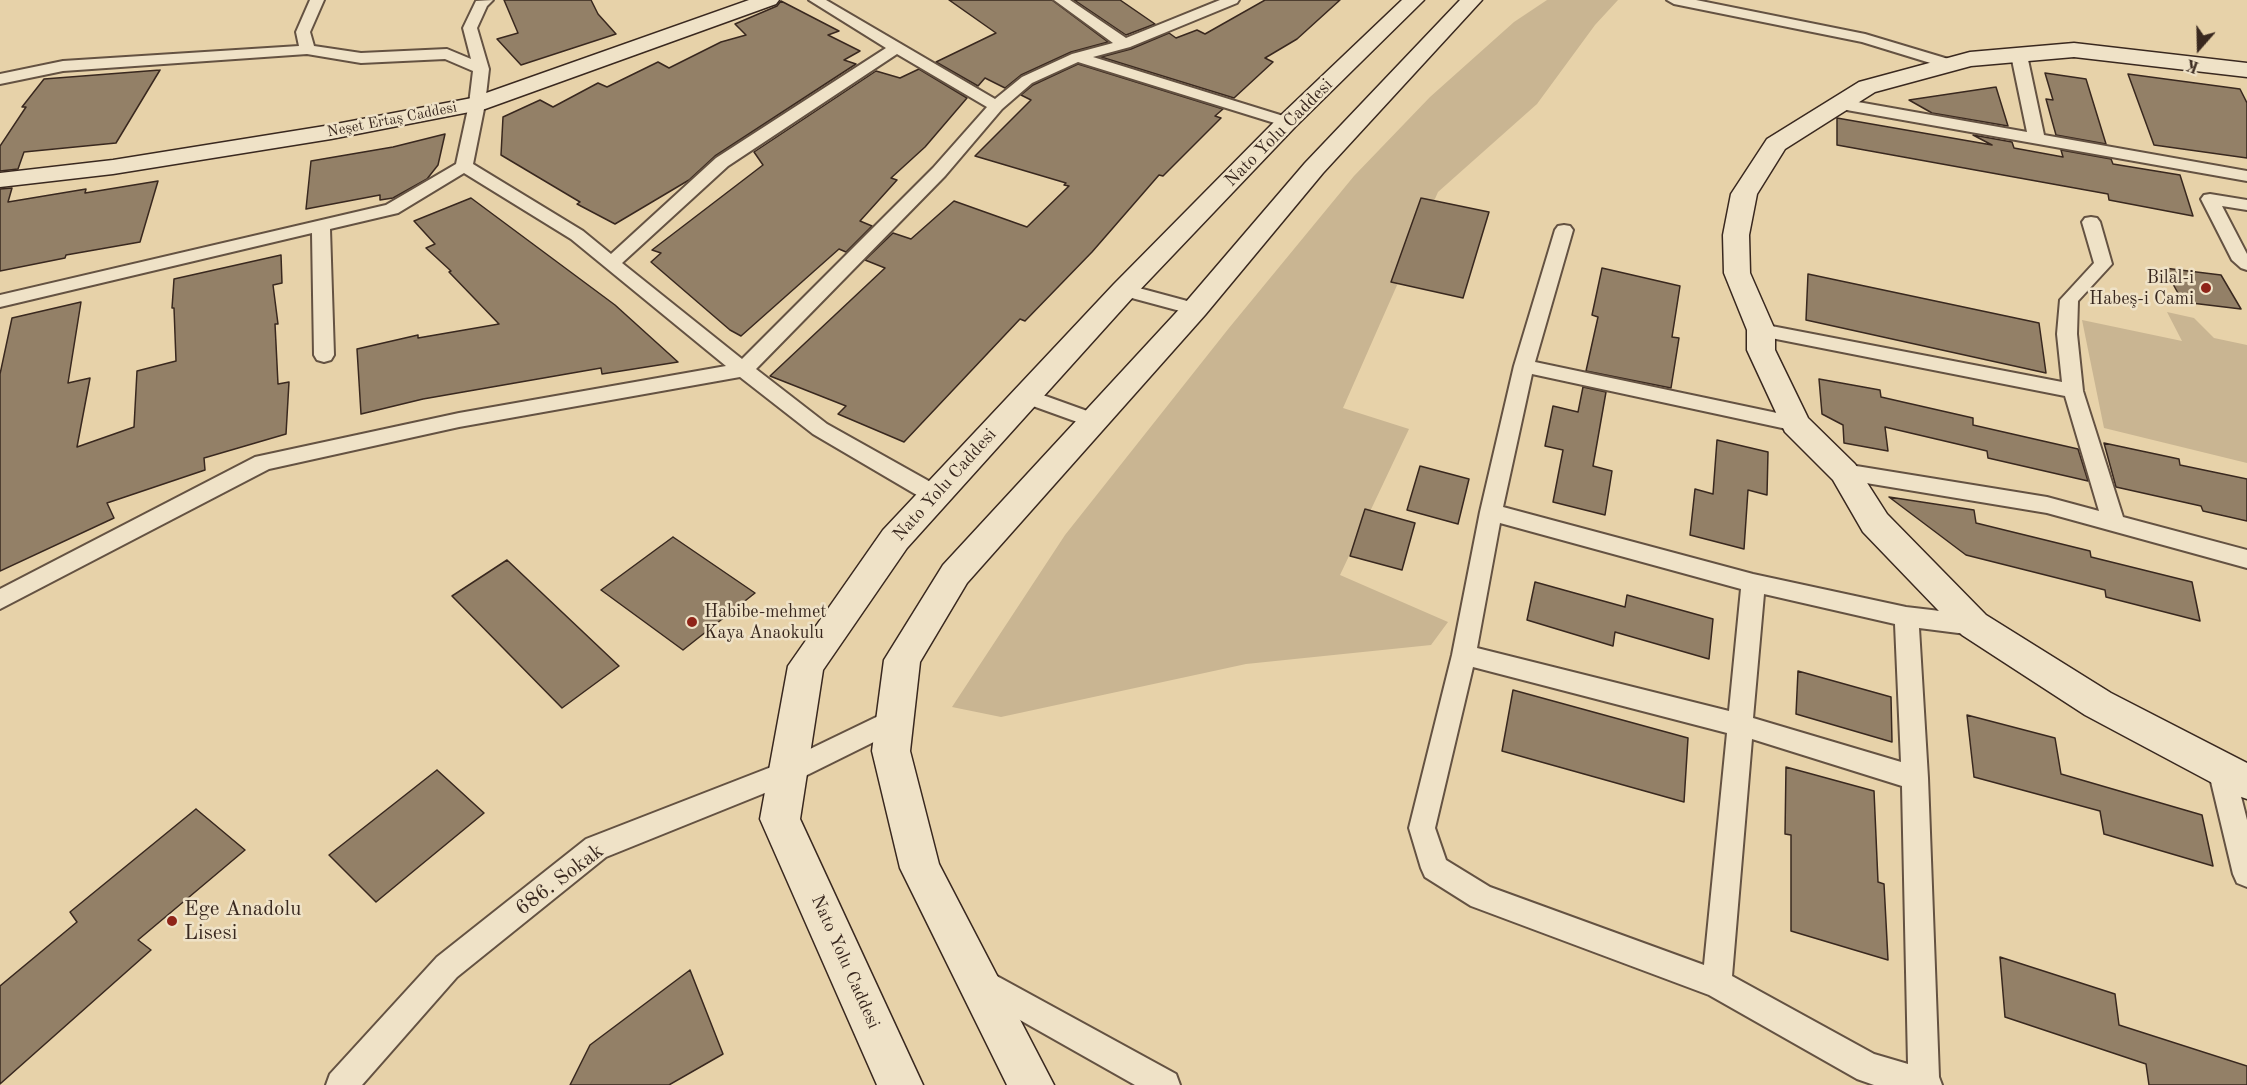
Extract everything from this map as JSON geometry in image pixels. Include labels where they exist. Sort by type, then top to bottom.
[{"type":"main road","name":"Neşet Ertaş Caddesi","points":[[0,180],[113,166],[331,132],[477,104],[769,0]]},
{"type":"main road","name":"Nato Yolu Caddesi","points":[[900,1085],[780,819],[806,666],[895,538],[1124,290],[1287,122],[1414,0]]},
{"type":"main road","points":[[1031,1085],[920,868],[891,751],[902,660],[955,574],[1195,309],[1314,168],[1472,0]]},
{"type":"main road","points":[[2247,70],[2074,50],[1970,59],[1867,87],[1776,144],[1744,194],[1736,235],[1737,273],[1761,330],[1761,350],[1796,424],[1844,472],[1875,523],[1974,626],[2098,704],[2247,782]]},
{"type":"street","points":[[307,50],[303,32],[317,0]]},
{"type":"street","points":[[816,0],[996,106]]},
{"type":"street","points":[[1061,0],[1125,44]]},
{"type":"street","points":[[0,600],[263,462],[459,420],[743,370],[939,172],[996,106],[1026,81],[1077,57],[1125,44],[1232,0]]},
{"type":"street","points":[[1674,0],[1865,38],[1950,64]]},
{"type":"street","points":[[0,301],[73,285],[140,266],[321,227],[392,209],[464,166],[477,104],[481,69],[470,28],[483,1]]},
{"type":"street","points":[[611,264],[722,162],[897,47]]},
{"type":"street","points":[[0,79],[63,66],[307,50],[361,58],[447,54],[481,69]]},
{"type":"street","points":[[2019,55],[2036,138]]},
{"type":"street","points":[[1077,57],[1287,122]]},
{"type":"street","points":[[1841,104],[2247,176]]},
{"type":"street","points":[[464,166],[577,235],[743,370],[820,429],[935,495]]},
{"type":"street","points":[[2247,205],[2210,199],[2241,260],[2247,264]]},
{"type":"street","points":[[2091,222],[2103,264],[2069,300],[2067,334],[2073,391],[2114,523]]},
{"type":"street","points":[[321,227],[324,354]]},
{"type":"street","points":[[1564,230],[1524,366],[1491,512],[1464,656],[1422,828],[1435,868],[1481,897],[1717,984],[1868,1076],[1925,1084],[1915,778],[1906,617]]},
{"type":"street","points":[[1124,290],[1195,309]]},
{"type":"street","points":[[1761,330],[2073,391]]},
{"type":"street","points":[[1524,366],[1796,424]]},
{"type":"street","points":[[1026,396],[1094,420]]},
{"type":"street","points":[[1844,472],[2047,505],[2247,559]]},
{"type":"street","points":[[1491,512],[1753,583],[1906,617],[1974,626]]},
{"type":"street","points":[[1717,984],[1753,583]]},
{"type":"street","points":[[1464,656],[1740,725],[1915,778]]},
{"type":"street","name":"686. Sokak","points":[[341,1085],[447,968],[596,848],[788,772],[895,719]]},
{"type":"street","points":[[2221,769],[2247,874]]},
{"type":"street","points":[[977,980],[1165,1085]]},
{"type":"shaded area","points":[[1547,0],[1618,0],[1595,25],[1537,104],[1438,192],[1343,408],[1409,429],[1340,575],[1448,622],[1431,645],[1246,664],[1001,717],[952,707],[1065,535],[1229,328],[1354,176],[1430,97],[1514,22]]},
{"type":"shaded area","points":[[2167,312],[2194,318],[2214,338],[2247,345],[2247,463],[2104,428],[2082,320],[2182,341]]},
{"type":"building","points":[[504,0],[591,0],[598,14],[616,34],[521,65],[497,39],[518,33]]},
{"type":"building","points":[[949,0],[1052,0],[1108,42],[1071,52],[1021,75],[1005,88],[985,78],[978,86],[936,62],[996,33]]},
{"type":"building","points":[[1074,0],[1120,0],[1155,24],[1126,35]]},
{"type":"building","points":[[1265,0],[1340,0],[1297,39],[1265,58],[1273,62],[1234,98],[1101,57],[1131,49],[1169,33],[1176,38],[1197,30],[1205,34]]},
{"type":"building","points":[[781,1],[839,31],[828,35],[860,51],[844,60],[856,64],[715,156],[689,180],[615,224],[577,204],[580,202],[501,155],[503,117],[540,100],[553,107],[598,83],[607,87],[658,62],[669,68],[721,42],[746,35],[735,24],[777,6]]},
{"type":"building","points":[[1078,64],[1223,109],[1215,116],[1221,118],[1163,176],[1159,175],[1092,252],[1025,321],[1020,319],[904,442],[838,414],[846,406],[770,376],[885,268],[865,260],[893,233],[911,239],[954,201],[1027,227],[1069,186],[1064,185],[1066,183],[975,156],[1031,100],[1021,95],[1033,85]]},
{"type":"building","points":[[919,69],[967,98],[925,147],[891,178],[897,180],[860,221],[872,226],[846,252],[839,249],[741,336],[730,330],[651,262],[661,253],[652,250],[763,165],[754,152],[876,71],[900,78]]},
{"type":"building","points":[[160,70],[116,143],[24,152],[18,169],[0,171],[0,146],[26,107],[22,107],[44,79]]},
{"type":"building","points":[[2045,73],[2086,79],[2106,144],[2056,135],[2046,99],[2053,100]]},
{"type":"building","points":[[2128,74],[2240,89],[2247,103],[2247,158],[2154,145]]},
{"type":"building","points":[[1996,87],[2008,126],[1932,113],[1909,100]]},
{"type":"building","points":[[1837,118],[1992,145],[1973,135],[2012,142],[2014,148],[2063,157],[2061,150],[2111,159],[2113,164],[2180,175],[2193,216],[2109,200],[2108,194],[1837,145]]},
{"type":"building","points":[[445,134],[438,165],[427,179],[393,198],[380,200],[380,195],[306,209],[311,161],[393,147]]},
{"type":"building","points":[[158,181],[140,242],[66,255],[65,258],[0,271],[0,189],[12,188],[8,202],[86,189],[85,193]]},
{"type":"building","points":[[471,198],[615,305],[678,362],[602,374],[601,368],[423,399],[361,414],[357,349],[418,335],[418,338],[499,324],[449,272],[451,271],[426,248],[435,244],[414,221]]},
{"type":"building","points":[[1421,198],[1489,212],[1463,298],[1391,282]]},
{"type":"building","points":[[281,255],[282,283],[273,285],[278,324],[275,324],[278,384],[289,382],[286,434],[204,458],[205,470],[107,503],[114,518],[0,571],[0,374],[12,318],[81,302],[68,383],[90,378],[77,447],[134,427],[137,371],[176,361],[174,308],[172,308],[174,279]]},
{"type":"building","points":[[1602,268],[1680,286],[1672,337],[1679,338],[1671,388],[1586,371],[1598,317],[1592,315]]},
{"type":"building","name":"Bilal-i Habeş-i Cami","points":[[2164,268],[2221,275],[2241,309],[2183,302]]},
{"type":"building","points":[[1808,274],[2039,323],[2046,373],[1806,320]]},
{"type":"building","points":[[1819,379],[1880,390],[1881,397],[1973,418],[1973,425],[2078,449],[2088,481],[1988,458],[1987,451],[1885,427],[1888,451],[1844,443],[1843,425],[1822,414]]},
{"type":"building","points":[[1583,387],[1606,392],[1593,466],[1612,471],[1605,515],[1553,502],[1563,450],[1545,446],[1553,406],[1578,412]]},
{"type":"building","points":[[1717,440],[1768,452],[1767,495],[1748,490],[1744,549],[1690,535],[1695,489],[1713,494]]},
{"type":"building","points":[[2104,443],[2179,459],[2180,465],[2247,479],[2247,521],[2203,511],[2201,506],[2116,487]]},
{"type":"building","points":[[1420,466],[1469,479],[1458,524],[1407,510]]},
{"type":"building","points":[[1889,497],[1974,510],[1976,523],[2090,551],[2091,557],[2192,582],[2200,621],[2106,597],[2105,590],[1966,555]]},
{"type":"building","points":[[1365,509],[1415,523],[1402,570],[1350,556]]},
{"type":"building","points":[[673,537],[755,593],[683,650],[601,590]]},
{"type":"building","points":[[507,560],[619,666],[562,708],[452,596]]},
{"type":"building","points":[[1535,582],[1625,607],[1627,595],[1713,619],[1709,659],[1615,632],[1613,646],[1527,620]]},
{"type":"building","points":[[1798,671],[1891,697],[1892,742],[1796,714]]},
{"type":"building","points":[[1513,690],[1688,738],[1684,802],[1502,751]]},
{"type":"building","points":[[1967,715],[2055,738],[2061,774],[2202,815],[2213,866],[2104,834],[2100,811],[1974,777]]},
{"type":"building","points":[[1786,767],[1874,791],[1878,882],[1884,884],[1888,960],[1791,931],[1791,835],[1785,834]]},
{"type":"building","points":[[437,770],[484,813],[376,902],[329,855]]},
{"type":"building","points":[[196,809],[245,850],[138,940],[151,950],[0,1084],[0,986],[77,922],[70,912]]},
{"type":"building","points":[[2000,957],[2115,994],[2119,1025],[2247,1066],[2247,1085],[2149,1085],[2146,1064],[2005,1017]]},
{"type":"building","points":[[690,970],[723,1054],[669,1085],[570,1085],[590,1045]]},
{"type":"place","name":"Bilal-i Habeş-i Cami","points":[[2206,288]]},
{"type":"place","name":"Habibe-mehmet Kaya Anaokulu","points":[[692,622]]},
{"type":"place","name":"Ege Anadolu Lisesi","points":[[172,921]]}]
